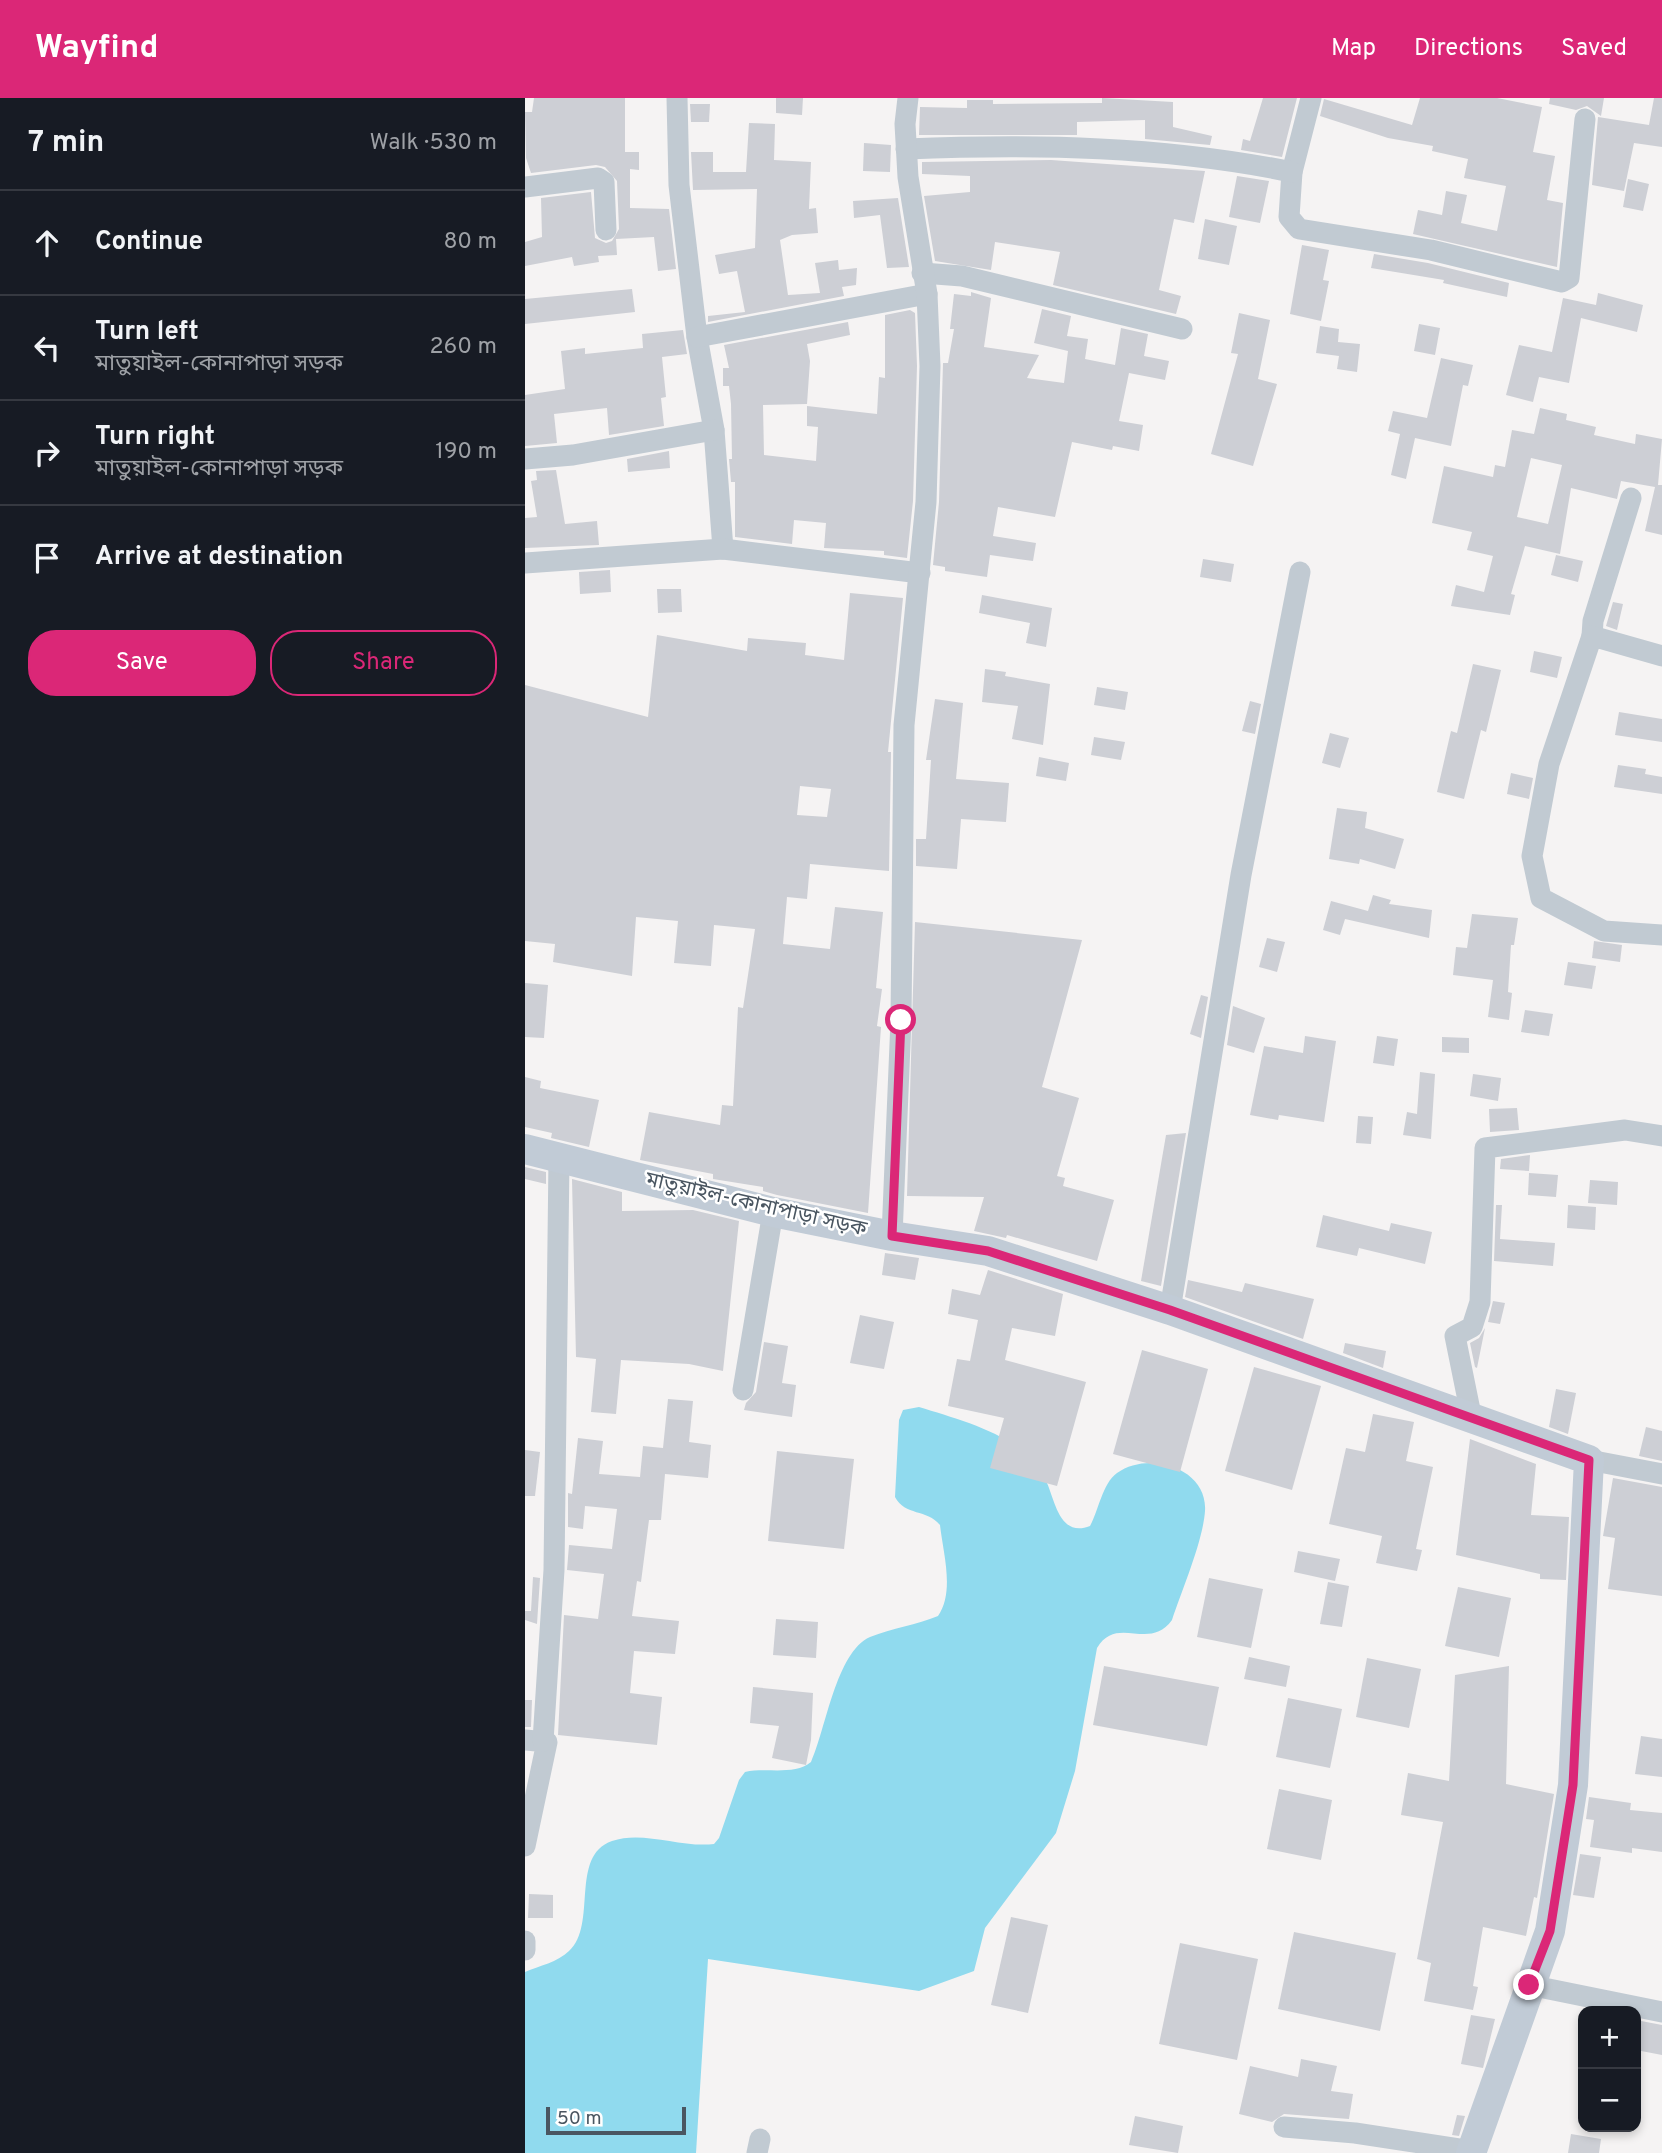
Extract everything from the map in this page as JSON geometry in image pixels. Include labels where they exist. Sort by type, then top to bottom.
[{"type":"main road","name":"মাতুয়াইল-কোনাপাড়া সড়ক","points":[[525,1149],[773,1212],[892,1236],[988,1251],[1170,1310],[1471,1415],[1589,1460]]},
{"type":"main road","points":[[1472,2152],[1550,1931],[1573,1785],[1589,1460]]},
{"type":"street","points":[[677,98],[679,185],[697,337],[714,430],[723,549]]},
{"type":"street","points":[[892,1236],[901,1020],[904,725],[920,573],[928,446],[925,283],[906,149],[908,98]]},
{"type":"street","points":[[1311,98],[1292,172],[1289,217],[1299,229],[1431,250],[1562,282],[1569,278],[1585,119]]},
{"type":"street","points":[[906,149],[999,145],[1158,151],[1292,172]]},
{"type":"street","points":[[525,187],[598,178],[604,182],[606,230]]},
{"type":"street","points":[[697,337],[962,276],[1182,329]]},
{"type":"street","points":[[525,459],[573,455],[714,430]]},
{"type":"street","points":[[1631,498],[1593,621],[1592,636],[1549,764],[1532,856],[1541,898],[1604,931],[1662,934]]},
{"type":"street","points":[[525,562],[723,549],[920,573]]},
{"type":"street","points":[[1170,1310],[1241,875],[1300,572]]},
{"type":"street","points":[[1592,636],[1662,656]]},
{"type":"street","points":[[1471,1415],[1455,1336],[1472,1327],[1480,1302],[1485,1147],[1625,1130],[1662,1136]]},
{"type":"street","points":[[525,1846],[547,1742],[534,1741],[554,1570],[559,1157]]},
{"type":"street","points":[[743,1390],[773,1212]]},
{"type":"street","points":[[1589,1460],[1662,1474]]},
{"type":"street","points":[[525,1941],[526,1950]]},
{"type":"street","points":[[1529,1985],[1662,2012]]},
{"type":"street","points":[[1284,2127],[1355,2133],[1472,2152]]},
{"type":"water","points":[[919,1407],[977,1426],[1017,1447],[1041,1473],[1060,1516],[1072,1527],[1090,1526],[1104,1490],[1112,1478],[1130,1466],[1160,1464],[1187,1474],[1197,1484],[1203,1496],[1205,1511],[1196,1551],[1172,1620],[1163,1629],[1153,1633],[1114,1634],[1105,1638],[1097,1648],[1075,1771],[1056,1833],[985,1928],[974,1971],[919,1991],[708,1959],[696,2153],[525,2153],[525,1972],[559,1958],[569,1951],[577,1939],[582,1925],[587,1876],[591,1861],[599,1849],[612,1841],[636,1837],[688,1844],[714,1844],[719,1838],[739,1780],[745,1772],[796,1769],[811,1762],[840,1674],[858,1645],[878,1634],[938,1616],[943,1606],[947,1584],[940,1525],[929,1517],[904,1507],[895,1497],[899,1420],[903,1410]]},
{"type":"building","points":[[534,98],[625,98],[625,152],[639,152],[639,170],[630,169],[630,208],[669,209],[676,269],[658,271],[654,237],[616,239],[617,255],[598,256],[599,262],[574,266],[572,257],[525,266],[525,242],[542,237],[541,198],[591,192],[595,238],[606,243],[612,241],[619,229],[617,181],[605,167],[596,165],[531,173],[526,158],[525,112],[532,112]]},
{"type":"building","points":[[776,98],[803,98],[802,115],[776,113]]},
{"type":"building","points":[[1102,98],[1173,102],[1173,127],[1212,136],[1210,145],[1145,139],[1145,120],[1077,122],[1077,135],[919,135],[920,107],[967,108],[967,100],[993,100],[993,104],[1102,103]]},
{"type":"building","points":[[1263,98],[1297,98],[1282,157],[1241,150],[1243,139],[1250,141]]},
{"type":"building","points":[[1420,98],[1497,98],[1542,107],[1533,152],[1555,156],[1547,200],[1563,203],[1557,267],[1413,234],[1418,210],[1442,215],[1446,191],[1467,195],[1461,223],[1497,231],[1506,186],[1464,178],[1468,159],[1432,151],[1433,146],[1388,138],[1320,116],[1324,99],[1412,125]]},
{"type":"building","points":[[1550,98],[1604,98],[1601,116],[1587,106],[1576,110],[1549,104]]},
{"type":"building","points":[[1654,98],[1662,98],[1662,147],[1634,143],[1624,191],[1592,185],[1598,117],[1649,125]]},
{"type":"building","points":[[690,104],[710,104],[709,122],[691,122]]},
{"type":"building","points":[[749,123],[775,124],[774,160],[811,162],[809,209],[816,208],[818,233],[792,235],[780,240],[788,295],[820,293],[815,263],[838,260],[839,270],[857,268],[856,285],[842,287],[844,296],[708,322],[708,316],[745,312],[737,271],[719,274],[715,255],[755,248],[757,189],[693,190],[691,152],[713,152],[713,172],[746,172]]},
{"type":"building","points":[[864,143],[891,145],[890,172],[863,171]]},
{"type":"building","points":[[1051,160],[1205,171],[1194,223],[1174,219],[1159,290],[1181,296],[1176,314],[1053,285],[1060,252],[995,242],[991,270],[935,261],[924,196],[970,192],[970,176],[922,174],[922,162]]},
{"type":"building","points":[[1237,176],[1269,181],[1260,223],[1229,217]]},
{"type":"building","points":[[1628,179],[1649,184],[1643,211],[1623,207]]},
{"type":"building","points":[[898,198],[909,267],[887,268],[880,215],[854,218],[853,201]]},
{"type":"building","points":[[1205,219],[1237,226],[1229,265],[1198,259]]},
{"type":"building","points":[[1302,245],[1329,250],[1323,280],[1329,281],[1321,321],[1290,314]]},
{"type":"building","points":[[1374,254],[1428,263],[1509,283],[1507,297],[1443,283],[1444,280],[1371,268]]},
{"type":"building","points":[[632,289],[635,312],[525,324],[525,299]]},
{"type":"building","points":[[971,292],[991,298],[984,347],[1039,355],[1027,378],[1064,383],[1068,351],[1034,343],[1042,309],[1071,316],[1067,336],[1088,339],[1085,359],[1115,365],[1121,328],[1148,334],[1144,356],[1169,361],[1165,380],[1129,373],[1119,421],[1143,425],[1139,451],[1113,446],[1112,450],[1072,442],[1055,517],[998,507],[993,536],[1036,543],[1033,561],[990,555],[987,577],[945,571],[945,567],[933,565],[939,502],[943,363],[948,363],[954,329],[950,329],[954,294],[971,296]]},
{"type":"building","points":[[1598,293],[1643,305],[1637,332],[1581,318],[1569,383],[1539,377],[1533,402],[1506,395],[1519,345],[1552,352],[1563,298],[1596,305]]},
{"type":"building","points":[[910,310],[915,313],[917,366],[913,501],[907,558],[884,555],[884,551],[824,548],[826,523],[794,520],[792,544],[735,537],[735,482],[731,482],[729,459],[732,459],[731,404],[729,386],[723,386],[723,368],[729,368],[724,345],[848,322],[850,335],[807,344],[810,361],[807,404],[763,405],[764,455],[816,461],[818,427],[807,426],[807,406],[877,414],[879,377],[885,378],[885,315]]},
{"type":"building","points":[[1239,313],[1270,320],[1258,379],[1277,384],[1253,466],[1211,454],[1238,354],[1231,353]]},
{"type":"building","points":[[1419,324],[1440,328],[1435,355],[1414,351]]},
{"type":"building","points":[[1320,326],[1339,329],[1338,342],[1360,344],[1357,372],[1337,369],[1339,356],[1316,353]]},
{"type":"building","points":[[683,330],[687,354],[662,357],[666,397],[661,398],[664,426],[609,435],[607,408],[554,414],[557,443],[525,446],[525,395],[565,389],[561,351],[585,348],[585,354],[643,348],[642,334]]},
{"type":"building","points":[[1441,358],[1473,365],[1468,386],[1463,385],[1451,446],[1415,438],[1406,479],[1391,475],[1400,434],[1388,431],[1393,411],[1427,418]]},
{"type":"building","points":[[1540,408],[1567,414],[1566,420],[1596,427],[1594,435],[1635,444],[1636,434],[1662,439],[1658,485],[1662,485],[1662,535],[1645,531],[1655,487],[1621,481],[1617,499],[1571,488],[1560,554],[1525,546],[1511,594],[1515,595],[1510,615],[1451,606],[1456,585],[1484,592],[1493,556],[1467,550],[1472,532],[1432,523],[1444,466],[1493,477],[1495,465],[1505,467],[1512,430],[1534,434]],"holes":[[[1531,458],[1562,465],[1548,524],[1517,517]]]},
{"type":"building","points":[[669,451],[670,468],[628,472],[627,459]]},
{"type":"building","points":[[556,470],[565,524],[597,521],[599,545],[525,548],[525,518],[537,517],[531,481],[537,480],[536,471]]},
{"type":"building","points":[[1556,555],[1583,561],[1578,582],[1551,575]]},
{"type":"building","points":[[1203,559],[1234,564],[1231,582],[1200,577]]},
{"type":"building","points":[[610,570],[611,592],[580,594],[579,572]]},
{"type":"building","points":[[657,589],[681,589],[682,612],[658,613]]},
{"type":"building","points":[[850,593],[903,598],[888,752],[891,752],[889,871],[810,864],[807,899],[787,897],[783,944],[830,949],[835,907],[883,912],[876,988],[882,989],[877,1026],[881,1027],[868,1213],[777,1195],[763,1191],[763,1187],[713,1179],[713,1174],[640,1160],[649,1112],[720,1125],[722,1105],[733,1106],[738,1007],[743,1008],[755,929],[714,925],[711,966],[674,963],[678,921],[636,917],[632,976],[553,962],[555,944],[525,941],[525,685],[648,717],[657,635],[747,651],[748,638],[806,643],[805,655],[844,660]],"holes":[[[800,786],[831,789],[827,817],[797,815]]]},
{"type":"building","points":[[982,595],[1052,608],[1046,647],[1026,643],[1030,623],[979,613]]},
{"type":"building","points":[[1613,602],[1623,604],[1617,630],[1606,626]]},
{"type":"building","points":[[1534,651],[1562,657],[1557,678],[1530,672]]},
{"type":"building","points":[[1473,664],[1501,670],[1486,732],[1481,730],[1464,799],[1437,792],[1451,731],[1457,733]]},
{"type":"building","points":[[985,669],[1006,672],[1005,676],[1050,684],[1043,745],[1012,739],[1018,706],[982,702]]},
{"type":"building","points":[[1097,687],[1128,692],[1125,710],[1094,705]]},
{"type":"building","points":[[935,699],[963,703],[956,779],[1009,783],[1006,822],[961,819],[957,869],[916,866],[916,839],[926,839],[931,760],[926,760]]},
{"type":"building","points":[[1250,701],[1261,704],[1255,734],[1242,731]]},
{"type":"building","points":[[1619,712],[1662,719],[1662,742],[1615,735]]},
{"type":"building","points":[[1330,733],[1349,738],[1340,768],[1322,763]]},
{"type":"building","points":[[1094,737],[1125,742],[1121,760],[1091,755]]},
{"type":"building","points":[[1039,757],[1069,763],[1066,781],[1036,776]]},
{"type":"building","points":[[1618,765],[1646,769],[1645,774],[1662,777],[1662,794],[1614,787]]},
{"type":"building","points":[[1511,773],[1533,778],[1529,799],[1507,794]]},
{"type":"building","points":[[1337,808],[1367,812],[1365,828],[1404,839],[1395,869],[1360,859],[1359,864],[1329,859]]},
{"type":"building","points":[[1373,895],[1391,900],[1389,904],[1432,910],[1429,938],[1345,919],[1340,935],[1323,930],[1331,901],[1368,911]]},
{"type":"building","points":[[1472,914],[1518,918],[1514,945],[1511,945],[1508,992],[1512,993],[1509,1020],[1488,1017],[1493,980],[1453,975],[1456,947],[1467,948]]},
{"type":"building","points":[[915,922],[1082,940],[1042,1087],[1079,1098],[1057,1176],[1065,1178],[1063,1186],[1114,1200],[1097,1261],[1007,1235],[1006,1238],[974,1231],[984,1197],[907,1196]]},
{"type":"building","points":[[1267,938],[1285,942],[1277,972],[1259,967]]},
{"type":"building","points":[[1594,941],[1622,945],[1620,962],[1592,958]]},
{"type":"building","points":[[1568,962],[1596,966],[1592,989],[1564,985]]},
{"type":"building","points":[[525,983],[548,985],[544,1038],[525,1037]]},
{"type":"building","points":[[1201,995],[1208,997],[1201,1038],[1190,1034]]},
{"type":"building","points":[[1233,1006],[1265,1018],[1254,1053],[1227,1045]]},
{"type":"building","points":[[1525,1010],[1553,1014],[1549,1036],[1521,1032]]},
{"type":"building","points":[[1305,1036],[1336,1041],[1324,1122],[1279,1115],[1278,1120],[1250,1115],[1264,1046],[1303,1053]]},
{"type":"building","points":[[1377,1036],[1398,1039],[1394,1066],[1373,1063]]},
{"type":"building","points":[[1442,1037],[1469,1038],[1469,1053],[1442,1052]]},
{"type":"building","points":[[1420,1072],[1435,1074],[1431,1139],[1403,1135],[1407,1112],[1417,1114]]},
{"type":"building","points":[[1473,1074],[1501,1078],[1498,1101],[1470,1096]]},
{"type":"building","points":[[525,1077],[541,1081],[540,1088],[599,1100],[589,1147],[551,1138],[552,1133],[525,1127]]},
{"type":"building","points":[[1517,1108],[1519,1130],[1490,1132],[1489,1109]]},
{"type":"building","points":[[1358,1116],[1373,1117],[1371,1144],[1356,1143]]},
{"type":"building","points":[[1186,1133],[1161,1286],[1141,1281],[1166,1135]]},
{"type":"building","points":[[1530,1155],[1529,1171],[1500,1169],[1501,1159]]},
{"type":"building","points":[[525,1167],[546,1172],[546,1184],[525,1179]]},
{"type":"building","points":[[1529,1173],[1558,1175],[1556,1197],[1528,1195]]},
{"type":"building","points":[[572,1179],[622,1192],[622,1211],[693,1210],[739,1221],[723,1371],[689,1364],[621,1360],[616,1414],[591,1412],[596,1359],[576,1357]]},
{"type":"building","points":[[1590,1180],[1618,1182],[1617,1205],[1588,1203]]},
{"type":"building","points":[[1496,1205],[1502,1205],[1500,1239],[1555,1243],[1553,1266],[1494,1261]]},
{"type":"building","points":[[1568,1205],[1596,1207],[1595,1230],[1567,1228]]},
{"type":"building","points":[[1323,1215],[1389,1231],[1391,1223],[1432,1232],[1425,1264],[1359,1248],[1357,1256],[1316,1247]]},
{"type":"building","points":[[885,1253],[919,1258],[915,1280],[882,1275]]},
{"type":"building","points":[[988,1270],[1063,1294],[1055,1336],[1012,1328],[1005,1360],[1086,1382],[1057,1486],[990,1468],[1004,1418],[948,1406],[957,1359],[970,1361],[978,1320],[948,1314],[952,1289],[980,1295]]},
{"type":"building","points":[[1188,1280],[1242,1292],[1245,1283],[1314,1299],[1303,1339],[1185,1297]]},
{"type":"building","points":[[1493,1301],[1505,1303],[1500,1324],[1488,1322]]},
{"type":"building","points":[[860,1315],[894,1322],[884,1369],[850,1363]]},
{"type":"building","points":[[1485,1328],[1477,1368],[1470,1343],[1479,1338]]},
{"type":"building","points":[[764,1342],[788,1346],[782,1383],[796,1385],[792,1417],[744,1410],[746,1403],[756,1392]]},
{"type":"building","points":[[1345,1343],[1386,1351],[1383,1368],[1343,1353]]},
{"type":"building","points":[[1142,1350],[1208,1369],[1180,1472],[1113,1454]]},
{"type":"building","points":[[1254,1367],[1321,1386],[1292,1490],[1225,1471]]},
{"type":"building","points":[[1556,1389],[1576,1393],[1568,1434],[1549,1427]]},
{"type":"building","points":[[668,1399],[693,1401],[689,1442],[711,1445],[708,1478],[665,1474],[661,1520],[649,1520],[641,1582],[637,1581],[632,1616],[679,1621],[675,1654],[634,1651],[630,1693],[662,1697],[657,1745],[558,1735],[564,1615],[598,1619],[604,1574],[567,1570],[569,1545],[612,1549],[617,1509],[585,1506],[583,1529],[568,1527],[568,1493],[572,1494],[578,1438],[603,1441],[599,1474],[640,1477],[643,1446],[663,1448]]},
{"type":"building","points":[[1373,1414],[1414,1422],[1406,1461],[1433,1467],[1416,1549],[1422,1550],[1417,1571],[1376,1563],[1382,1536],[1329,1524],[1346,1448],[1365,1452]]},
{"type":"building","points":[[1646,1427],[1662,1431],[1662,1461],[1639,1456]]},
{"type":"building","points":[[1470,1439],[1536,1464],[1531,1515],[1569,1517],[1566,1580],[1540,1579],[1540,1574],[1456,1555]]},
{"type":"building","points":[[525,1450],[540,1452],[535,1496],[525,1496]]},
{"type":"building","points":[[777,1451],[854,1459],[844,1549],[768,1541]]},
{"type":"building","points":[[1613,1478],[1662,1487],[1662,1596],[1608,1589],[1615,1538],[1603,1536]]},
{"type":"building","points":[[1298,1551],[1340,1559],[1335,1581],[1294,1572]]},
{"type":"building","points":[[533,1577],[540,1578],[537,1624],[525,1620],[525,1611],[531,1611]]},
{"type":"building","points":[[1209,1578],[1263,1589],[1251,1648],[1197,1637]]},
{"type":"building","points":[[1328,1582],[1349,1586],[1342,1627],[1320,1624]]},
{"type":"building","points":[[1458,1587],[1511,1598],[1499,1657],[1445,1646]]},
{"type":"building","points":[[776,1619],[818,1622],[816,1658],[773,1655]]},
{"type":"building","points":[[1249,1657],[1290,1666],[1286,1687],[1244,1679]]},
{"type":"building","points":[[1367,1658],[1421,1669],[1409,1728],[1356,1717]]},
{"type":"building","points":[[1104,1666],[1219,1687],[1207,1746],[1093,1725]]},
{"type":"building","points":[[1509,1666],[1506,1784],[1554,1794],[1537,1898],[1534,1897],[1526,1936],[1483,1927],[1473,1986],[1478,1987],[1473,2010],[1424,2001],[1431,1963],[1417,1959],[1443,1822],[1401,1815],[1408,1773],[1449,1781],[1455,1675]]},
{"type":"building","points":[[753,1687],[813,1693],[811,1740],[806,1765],[772,1758],[779,1726],[750,1723]]},
{"type":"building","points":[[1288,1698],[1342,1709],[1330,1768],[1276,1757]]},
{"type":"building","points":[[525,1700],[532,1700],[531,1727],[525,1727]]},
{"type":"building","points":[[1641,1736],[1662,1739],[1662,1777],[1635,1774]]},
{"type":"building","points":[[1279,1789],[1332,1800],[1321,1860],[1267,1849]]},
{"type":"building","points":[[1589,1797],[1631,1803],[1630,1810],[1662,1813],[1662,1852],[1632,1848],[1632,1853],[1590,1847],[1594,1820],[1586,1819]]},
{"type":"building","points":[[1580,1854],[1601,1857],[1594,1898],[1573,1895]]},
{"type":"building","points":[[529,1894],[553,1895],[553,1918],[528,1918]]},
{"type":"building","points":[[1011,1917],[1048,1925],[1028,2013],[991,2005]]},
{"type":"building","points":[[1294,1932],[1396,1953],[1380,2031],[1278,2009]]},
{"type":"building","points":[[1180,1943],[1258,1959],[1237,2060],[1159,2044]]},
{"type":"building","points":[[1471,2015],[1495,2019],[1483,2068],[1461,2064]]},
{"type":"building","points":[[1641,2021],[1662,2025],[1662,2055],[1641,2051]]},
{"type":"building","points":[[1301,2059],[1337,2066],[1331,2091],[1353,2094],[1349,2119],[1284,2114],[1272,2122],[1239,2114],[1250,2066],[1298,2077]]},
{"type":"building","points":[[1457,2115],[1465,2116],[1459,2136],[1452,2135]]},
{"type":"building","points":[[1135,2116],[1183,2126],[1178,2153],[1129,2145]]},
{"type":"building","points":[[1571,2134],[1601,2139],[1599,2153],[1568,2153]]},
{"type":"route","points":[[901,1020],[892,1236],[988,1251],[1170,1310],[1471,1415],[1589,1460],[1573,1785],[1550,1931],[1529,1985]]}]
